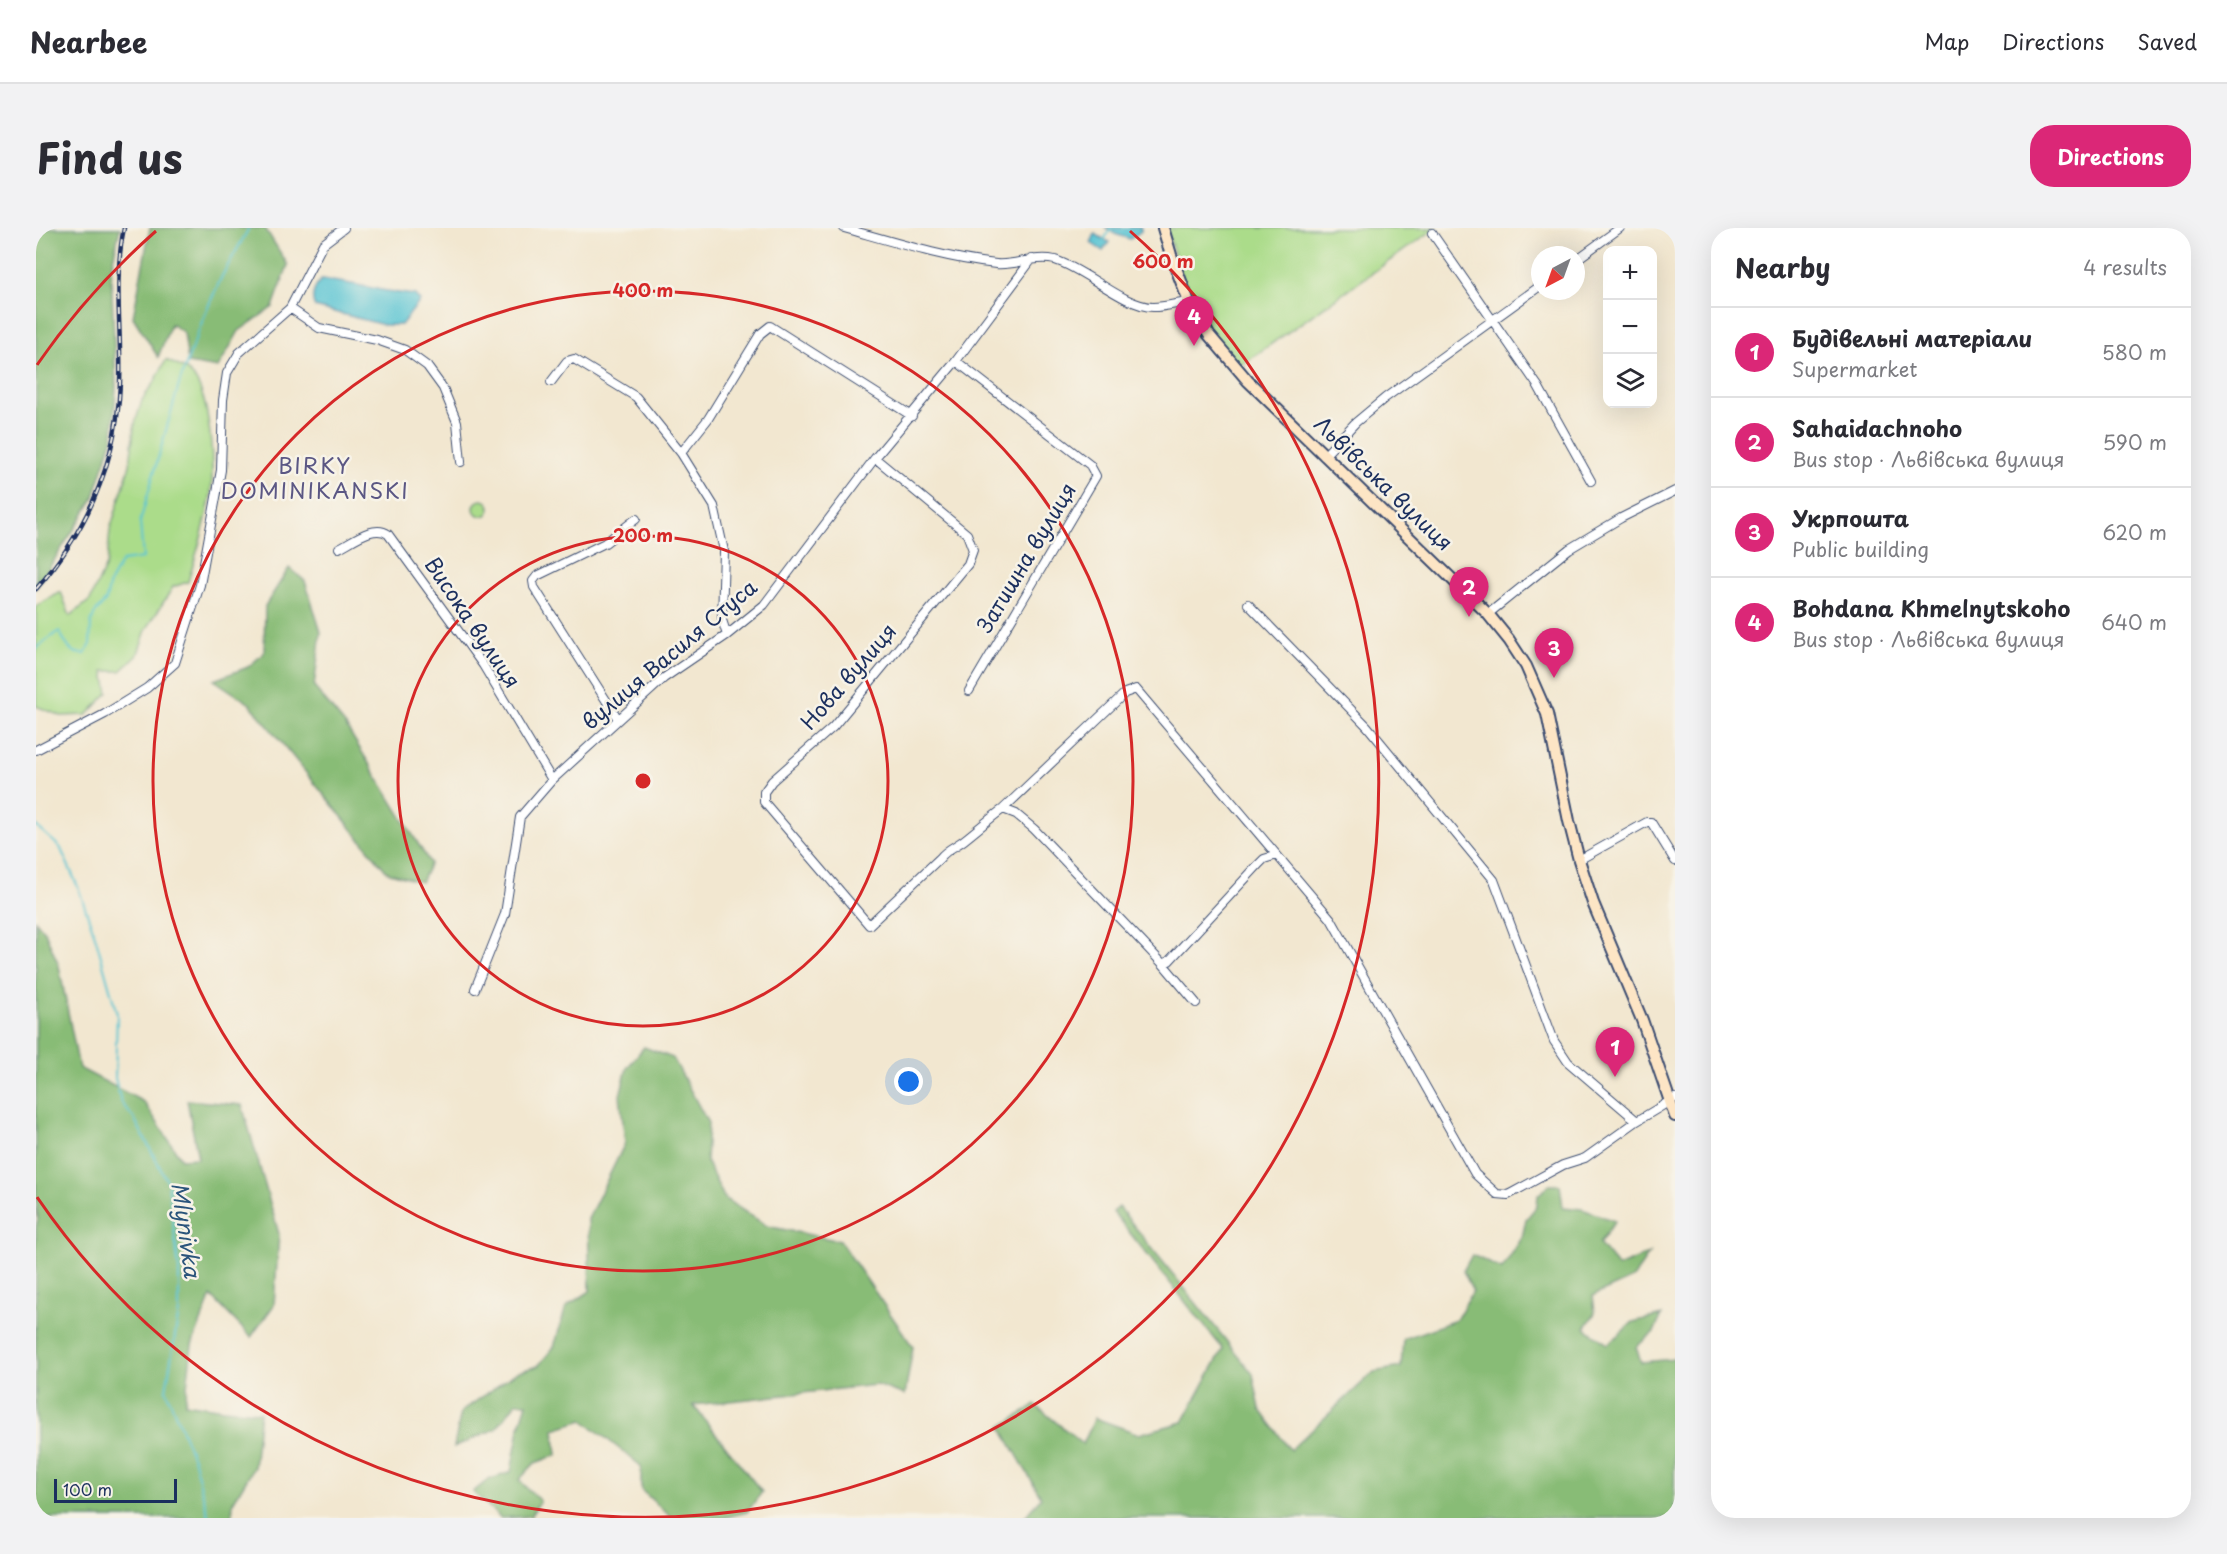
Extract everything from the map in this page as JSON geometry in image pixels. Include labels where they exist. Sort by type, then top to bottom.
[{"type":"main road","name":"Львівська вулиця","points":[[1163,228],[1190,302],[1209,335],[1248,381],[1488,614],[1526,666],[1547,714],[1569,821],[1593,903],[1673,1099],[1675,1116]]},
{"type":"street","points":[[36,750],[105,714],[147,688],[175,663],[200,585],[222,470],[223,400],[227,373],[239,353],[290,308],[323,244],[344,228]]},
{"type":"street","points":[[844,228],[935,254],[999,265],[1032,259],[1053,260],[1084,272],[1123,297],[1151,307],[1190,302]]},
{"type":"street","points":[[1585,253],[1620,228]]},
{"type":"street","points":[[1432,233],[1538,386],[1591,482]]},
{"type":"street","name":"вулиця Василя Стуса","points":[[475,988],[505,914],[520,817],[552,780],[664,678],[764,605],[875,458],[956,361],[1032,259]]},
{"type":"street","points":[[1324,456],[1355,423],[1385,398],[1531,292]]},
{"type":"street","points":[[290,308],[319,328],[377,340],[405,350],[427,366],[443,388],[458,422],[461,462]]},
{"type":"street","points":[[681,453],[708,419],[760,334],[770,326],[912,416]]},
{"type":"street","points":[[551,382],[567,361],[574,359],[636,397],[681,453],[714,506],[724,551],[722,620],[727,634]]},
{"type":"street","name":"Затишна вулиця","points":[[956,361],[1090,465],[1096,476],[969,691]]},
{"type":"street","name":"Нова вулиця","points":[[875,458],[967,534],[973,550],[968,564],[833,727],[772,781],[764,792],[764,802],[869,925],[946,850],[962,842],[1003,809]]},
{"type":"street","points":[[1488,614],[1569,549],[1621,518],[1675,491]]},
{"type":"street","points":[[618,719],[534,587],[534,581],[537,576],[605,543],[636,519]]},
{"type":"street","name":"Висока вулиця","points":[[339,548],[375,530],[383,530],[388,534],[483,665],[552,780]]},
{"type":"street","points":[[1248,604],[1367,726],[1494,880],[1554,1041],[1568,1062],[1637,1121]]},
{"type":"street","points":[[1196,1003],[1163,964],[1034,829],[1016,814],[1003,809],[1125,693],[1136,689],[1331,919],[1475,1174],[1497,1194],[1508,1195],[1563,1165],[1585,1158],[1673,1099]]},
{"type":"street","points":[[1579,860],[1647,822],[1651,822],[1675,861]]},
{"type":"street","points":[[1163,964],[1169,962],[1264,859],[1277,855]]},
{"type":"green space","points":[[36,228],[120,228],[111,269],[116,387],[113,437],[93,500],[36,588]]},
{"type":"green space","points":[[150,228],[265,228],[288,265],[273,307],[239,331],[218,368],[188,363],[184,333],[171,324],[158,357],[133,317]]},
{"type":"green space","points":[[1166,228],[1436,228],[1237,368],[1189,302]]},
{"type":"green space","points":[[166,360],[190,373],[203,396],[207,412],[212,481],[198,549],[188,582],[173,587],[146,630],[137,656],[121,671],[104,671],[108,693],[87,715],[61,716],[36,706],[36,606],[61,592],[70,616],[90,600],[107,563],[110,530],[130,465],[134,427],[142,400]]},
{"type":"green space","points":[[482,500],[488,502],[490,508],[488,514],[482,516],[476,514],[474,508],[476,502]]},
{"type":"green space","points":[[289,568],[305,581],[321,632],[314,687],[346,726],[430,863],[421,882],[387,872],[250,704],[214,680],[248,667],[264,653],[265,606]]},
{"type":"green space","points":[[36,921],[45,932],[59,966],[79,1068],[144,1102],[181,1159],[198,1158],[187,1100],[242,1105],[279,1234],[274,1305],[251,1337],[211,1296],[192,1345],[185,1403],[260,1412],[254,1467],[233,1502],[232,1518],[36,1518],[36,1229],[38,1218],[36,1199]]},
{"type":"green space","points":[[644,1047],[673,1058],[708,1123],[706,1161],[725,1199],[767,1226],[840,1241],[913,1347],[905,1395],[876,1385],[693,1405],[762,1492],[747,1512],[723,1518],[672,1518],[641,1490],[641,1466],[583,1420],[554,1429],[557,1455],[535,1463],[519,1480],[540,1501],[531,1516],[501,1518],[473,1492],[488,1480],[511,1472],[519,1429],[527,1403],[516,1403],[496,1429],[454,1447],[461,1412],[517,1372],[538,1366],[554,1347],[566,1307],[590,1291],[588,1219],[625,1143],[620,1095],[627,1068]]},
{"type":"green space","points":[[1549,1185],[1560,1185],[1563,1207],[1582,1209],[1615,1221],[1599,1244],[1618,1267],[1649,1254],[1633,1278],[1593,1296],[1595,1313],[1585,1328],[1608,1344],[1633,1322],[1662,1315],[1654,1332],[1636,1347],[1641,1362],[1675,1359],[1674,1518],[1024,1518],[1041,1497],[1001,1427],[1035,1405],[1083,1444],[1095,1418],[1139,1434],[1183,1422],[1223,1349],[1113,1212],[1119,1207],[1253,1374],[1260,1409],[1290,1450],[1374,1372],[1401,1367],[1403,1339],[1456,1320],[1473,1291],[1463,1271],[1472,1255],[1502,1269],[1522,1238],[1526,1219],[1537,1206],[1538,1195]]},
{"type":"water","points":[[1106,228],[1141,228],[1141,231],[1130,239]]},
{"type":"water","points":[[1095,234],[1109,242],[1103,251],[1091,243]]},
{"type":"water","points":[[321,280],[415,295],[420,301],[401,325],[384,325],[315,307],[314,293]]},
{"type":"waterway","points":[[36,648],[59,631],[71,650],[85,654],[90,645],[91,623],[95,613],[106,600],[110,582],[122,561],[143,558],[140,522],[180,381],[206,311],[222,276],[249,228]]},
{"type":"waterway","points":[[1104,240],[1111,228]]},
{"type":"waterway","name":"Mlynivka","points":[[36,826],[60,847],[78,887],[96,939],[117,1014],[115,1078],[121,1102],[135,1120],[168,1183],[179,1270],[179,1311],[166,1390],[194,1461],[209,1518]]},
{"type":"railway","points":[[36,589],[71,543],[85,519],[106,467],[113,440],[120,383],[118,286],[124,228]]},
{"type":"place","name":"Bohdana Khmelnytskoho","points":[[1194,346]]},
{"type":"place","name":"Sahaidachnoho","points":[[1469,617]]},
{"type":"place","name":"Укрпошта","points":[[1554,678]]},
{"type":"place","name":"Будівельні матеріали","points":[[1615,1077]]},
{"type":"district","name":"BIRKY DOMINIKANSKI","points":[[315,478]]}]
